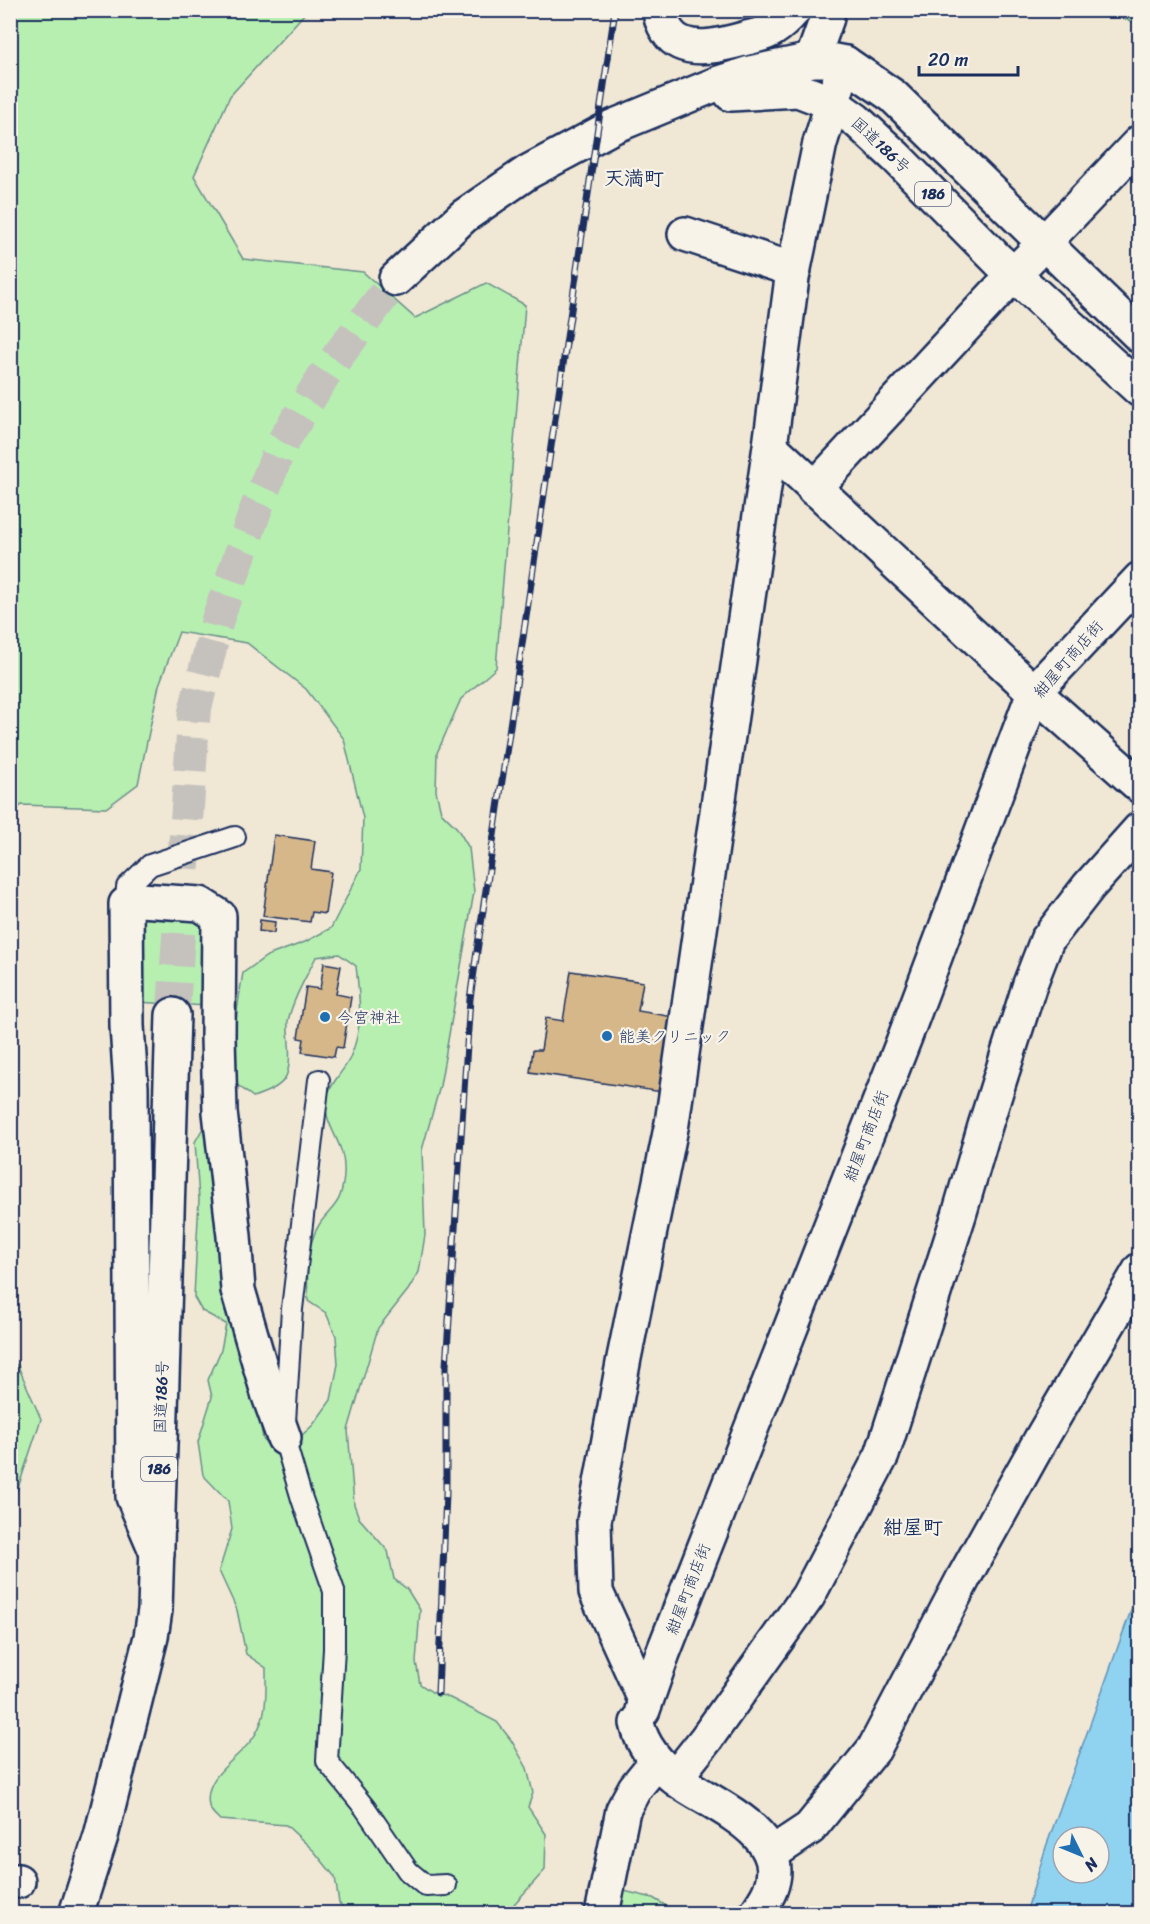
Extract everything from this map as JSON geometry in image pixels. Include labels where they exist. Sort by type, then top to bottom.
[{"type":"main road","points":[[660,10],[665,28],[671,37],[681,43],[701,47],[741,40],[766,32],[773,29],[794,10]]},
{"type":"main road","points":[[812,60],[827,13]]},
{"type":"main road","name":"国道186号","points":[[396,279],[464,216],[528,172],[612,127],[750,73],[812,60],[829,60],[845,63],[893,96],[1140,336]]},
{"type":"main road","points":[[756,1914],[770,1891],[774,1875],[771,1854],[758,1834],[745,1822],[666,1769],[639,1734],[642,1712],[596,1592],[594,1521],[624,1358],[672,1123],[794,270],[820,142],[845,63]]},
{"type":"main road","name":"国道186号","points":[[687,96],[798,90],[832,103],[856,120],[896,157],[1014,274],[1140,390]]},
{"type":"main road","points":[[814,489],[1140,142]]},
{"type":"main road","points":[[685,234],[794,270]]},
{"type":"main road","points":[[770,446],[1034,692],[1140,786]]},
{"type":"main road","name":"紺屋町商店街","points":[[642,1712],[663,1653],[901,1048],[1034,692],[1140,579]]},
{"type":"main road","points":[[602,1914],[623,1810],[635,1788],[666,1769],[706,1739],[808,1596],[882,1455],[1030,984],[1047,940],[1089,886],[1140,829]]},
{"type":"main road","points":[[157,1553],[133,1497],[131,1087],[127,1026],[126,904],[140,900],[200,904],[219,916],[220,1112],[238,1290],[268,1393],[284,1438]]},
{"type":"main road","name":"国道186号","points":[[76,1914],[101,1836],[151,1637],[155,1610],[173,1015]]},
{"type":"main road","points":[[771,1854],[810,1828],[874,1749],[1008,1499],[1140,1270]]},
{"type":"lane","points":[[126,904],[127,886],[150,865],[235,837]]},
{"type":"lane","points":[[319,1080],[292,1309],[284,1438],[302,1499],[334,1591],[334,1649],[327,1761],[365,1808],[408,1871],[426,1886],[446,1885]]},
{"type":"green space","points":[[11,11],[307,11],[230,96],[194,176],[243,259],[363,272],[415,318],[486,283],[525,305],[496,668],[461,699],[437,753],[436,791],[441,812],[457,828],[469,848],[474,892],[440,1086],[422,1150],[425,1235],[419,1272],[378,1328],[348,1430],[354,1504],[359,1518],[388,1551],[394,1579],[407,1589],[420,1610],[416,1662],[420,1684],[432,1692],[450,1698],[497,1722],[511,1740],[527,1768],[533,1793],[528,1807],[546,1834],[545,1870],[506,1913],[348,1913],[339,1903],[335,1877],[314,1851],[286,1825],[220,1820],[209,1806],[208,1795],[211,1785],[249,1743],[259,1727],[265,1703],[266,1668],[246,1654],[237,1610],[219,1571],[232,1529],[228,1501],[203,1475],[198,1442],[212,1397],[208,1380],[221,1350],[226,1324],[202,1311],[194,1297],[199,1199],[195,1142],[203,1128],[210,1133],[263,1439],[271,1450],[280,1455],[313,1425],[331,1400],[338,1364],[336,1336],[326,1313],[308,1301],[308,1272],[315,1233],[338,1200],[343,1184],[342,1153],[328,1118],[326,1100],[330,1089],[349,1060],[357,1037],[359,1003],[356,966],[339,954],[316,957],[290,1013],[288,1027],[290,1056],[284,1080],[273,1089],[253,1097],[235,1083],[234,1041],[237,1015],[243,973],[267,956],[305,942],[331,928],[361,869],[363,818],[344,739],[306,689],[247,643],[179,632],[159,685],[138,784],[106,808],[22,805],[11,812]]},
{"type":"green space","points":[[1109,11],[1139,11],[1139,24],[1116,16]]},
{"type":"green space","points":[[147,909],[202,912],[208,1006],[136,1002],[136,921]]},
{"type":"green space","points":[[11,1362],[18,1366],[41,1419],[11,1509]]},
{"type":"green space","points":[[624,1891],[653,1898],[678,1913],[619,1913]]},
{"type":"water","points":[[1139,1588],[1139,1913],[1026,1913],[1051,1833],[1051,1885],[1111,1885],[1111,1825],[1054,1825]]},
{"type":"building","points":[[274,835],[315,841],[311,869],[331,872],[325,914],[312,912],[310,922],[263,916]]},
{"type":"building","points":[[260,920],[275,922],[274,933],[259,931]]},
{"type":"building","name":"今宮神社","points":[[324,963],[341,966],[336,994],[351,997],[343,1048],[336,1047],[334,1057],[302,1052],[304,1039],[298,1038],[306,987],[320,989]]},
{"type":"building","name":"能美クリニック","points":[[571,971],[643,982],[638,1011],[674,1017],[662,1092],[530,1072],[533,1050],[541,1050],[546,1018],[563,1021]]},
{"type":"tunnel","points":[[173,1015],[194,714],[218,618],[282,443],[328,369],[396,279]]},
{"type":"railway","points":[[438,1693],[446,1493],[446,1366],[470,999],[615,10]]},
{"type":"place","name":"今宮神社","points":[[325,1017]]},
{"type":"place","name":"能美クリニック","points":[[607,1036]]},
{"type":"district","name":"天満町","points":[[634,178]]},
{"type":"district","name":"紺屋町","points":[[913,1527]]}]
